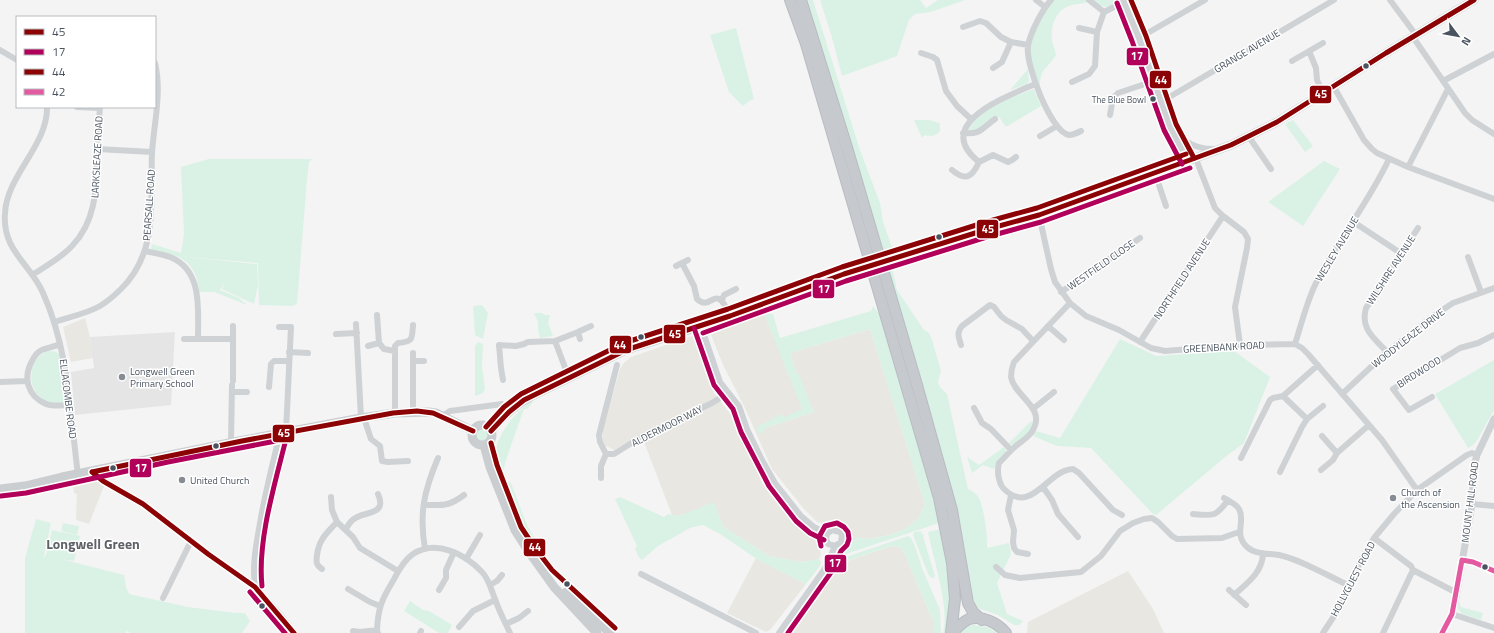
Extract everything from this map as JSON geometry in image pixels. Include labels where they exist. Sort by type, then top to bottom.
[{"type":"highway","points":[[790,0],[808,52],[940,498],[947,532],[954,585],[955,600],[952,633]]},
{"type":"highway","points":[[801,0],[846,144],[952,510],[968,604],[972,612],[982,620]]},
{"type":"highway","points":[[952,633],[959,625],[970,619],[982,620],[997,624],[1006,633]]},
{"type":"main road","points":[[491,431],[501,418],[516,405],[626,350],[730,316],[862,268],[988,228],[1039,214],[1224,148],[1278,122],[1474,0]]},
{"type":"main road","points":[[0,489],[25,486],[231,442],[395,413],[429,412],[442,416],[473,431]]},
{"type":"main road","points":[[485,426],[491,431],[492,437],[490,441],[484,445],[478,444],[475,442],[472,435],[473,431],[477,427],[485,426]]},
{"type":"main road","points":[[484,445],[490,467],[515,530],[554,587],[597,633]]},
{"type":"main road","points":[[547,575],[610,633]]},
{"type":"main road","points":[[574,599],[603,633]]},
{"type":"street","points":[[1036,0],[1045,7]]},
{"type":"street","points":[[1051,0],[1040,14],[1028,45],[1028,53],[1035,84],[1057,126],[1062,132],[1069,135],[1080,131]]},
{"type":"street","points":[[1089,0],[1104,12]]},
{"type":"street","points":[[1139,38],[1205,0]]},
{"type":"street","name":"GRANGE AVENUE","points":[[1161,102],[1334,0]]},
{"type":"street","points":[[1390,0],[1465,113],[1472,120],[1494,134]]},
{"type":"street","points":[[1072,82],[1089,74],[1094,66],[1096,32],[1104,12],[1124,1],[1139,38],[1170,127],[1192,160],[1216,208],[1223,216],[1244,232],[1248,239],[1235,307],[1240,345]]},
{"type":"street","points":[[963,27],[980,22],[986,23],[1000,37],[1011,42],[1028,45]]},
{"type":"street","points":[[1079,28],[1096,32]]},
{"type":"street","points":[[993,68],[1002,62],[1011,42]]},
{"type":"street","points":[[1292,61],[1323,43]]},
{"type":"street","points":[[0,50],[16,59]]},
{"type":"street","points":[[1309,51],[1316,68],[1317,80],[1323,93]]},
{"type":"street","points":[[921,52],[937,60],[946,91],[957,106],[971,119]]},
{"type":"street","points":[[1443,81],[1494,54]]},
{"type":"street","name":"PEARSALL ROAD","points":[[156,70],[158,85],[156,107]]},
{"type":"street","points":[[1110,115],[1113,98],[1118,92],[1154,81]]},
{"type":"street","points":[[979,162],[972,157],[964,147],[963,133],[966,125],[971,119],[998,100],[1035,84]]},
{"type":"street","points":[[1334,87],[1369,146],[1377,153],[1408,167],[1494,199]]},
{"type":"street","points":[[1408,167],[1448,89]]},
{"type":"street","points":[[938,93],[946,91]]},
{"type":"street","name":"ELLACOMBE ROAD","points":[[47,108],[48,117],[43,131],[8,198],[2,213],[12,248],[43,292],[54,322],[67,374],[78,475]]},
{"type":"street","name":"LARKSLEAZE ROAD","points":[[32,275],[65,253],[86,228],[94,207],[97,183],[97,149],[100,108]]},
{"type":"street","name":"PEARSALL ROAD","points":[[54,322],[100,306],[112,298],[131,278],[146,251],[150,230],[152,152],[156,108]]},
{"type":"street","points":[[963,133],[976,134],[995,119]]},
{"type":"street","points":[[1040,136],[1057,126]]},
{"type":"street","points":[[1170,127],[1194,146],[1205,149],[1224,148]]},
{"type":"street","points":[[1250,136],[1271,169]]},
{"type":"street","points":[[97,149],[152,152]]},
{"type":"street","points":[[952,170],[960,176],[965,177],[971,175],[975,171],[979,162],[993,155],[1008,162],[1016,157]]},
{"type":"street","name":"WESLEY AVENUE","points":[[1295,344],[1316,284],[1352,222],[1380,178],[1389,159]]},
{"type":"street","points":[[1156,173],[1166,206]]},
{"type":"street","name":"GREENBANK ROAD","points":[[1039,214],[1055,282],[1070,303],[1086,316],[1119,330],[1151,348],[1164,351],[1240,345],[1295,344]]},
{"type":"street","name":"NORTHFIELD AVENUE","points":[[1140,342],[1223,216]]},
{"type":"street","points":[[1352,222],[1402,254]]},
{"type":"street","name":"WILSHIRE AVENUE","points":[[1387,352],[1371,336],[1366,328],[1364,324],[1364,314],[1366,308],[1418,228]]},
{"type":"street","name":"WESTFIELD CLOSE","points":[[1061,292],[1140,238]]},
{"type":"street","points":[[146,251],[170,257],[185,265],[193,277],[196,287],[198,339]]},
{"type":"street","points":[[1468,257],[1481,292]]},
{"type":"street","points":[[682,263],[694,286],[695,296],[698,301],[706,303],[715,298],[722,300],[730,316]]},
{"type":"street","name":"WOODYLEAZE DRIVE","points":[[1342,394],[1387,352],[1444,308],[1453,303],[1494,288]]},
{"type":"street","points":[[722,300],[724,295],[736,289]]},
{"type":"street","points":[[1070,303],[1014,362],[1011,371],[1011,378],[1034,408],[1036,417],[1031,433],[1011,450],[999,463],[997,468],[1001,486],[1011,495],[1018,498],[1029,496],[1043,488],[1061,472],[1073,469],[1079,473],[1113,510],[1122,515]]},
{"type":"street","points":[[961,345],[958,330],[990,305],[994,307],[1006,320],[1022,329],[1033,341]]},
{"type":"street","points":[[377,315],[378,343],[384,349],[395,351]]},
{"type":"street","points":[[356,324],[362,418],[371,439],[380,446],[382,461],[408,461]]},
{"type":"street","points":[[395,413],[395,346],[398,343],[408,342],[411,339],[413,325]]},
{"type":"street","points":[[231,442],[233,326]]},
{"type":"street","points":[[255,587],[253,570],[255,551],[263,507],[283,432],[289,362],[290,326],[279,327]]},
{"type":"street","points":[[503,380],[499,345],[516,346],[528,342],[555,341],[591,326]]},
{"type":"street","points":[[701,326],[720,382],[739,406],[762,460],[775,483],[801,516],[814,527],[827,534]]},
{"type":"street","points":[[1048,326],[1064,340]]},
{"type":"street","points":[[578,332],[580,339]]},
{"type":"street","points":[[336,334],[357,333]]},
{"type":"street","name":"BIRDWOOD","points":[[1432,398],[1409,410],[1393,389],[1460,348],[1478,343],[1494,335]]},
{"type":"street","points":[[184,339],[233,339]]},
{"type":"street","points":[[555,341],[569,378]]},
{"type":"street","points":[[368,346],[378,343]]},
{"type":"street","points":[[60,344],[39,351],[28,367],[26,381],[34,395],[47,405],[70,405]]},
{"type":"street","points":[[1295,344],[1302,348],[1382,440],[1418,490]]},
{"type":"street","points":[[289,352],[308,353]]},
{"type":"street","points":[[413,353],[413,412]]},
{"type":"street","points":[[269,387],[271,364],[274,361],[289,362]]},
{"type":"street","points":[[413,361],[424,361]]},
{"type":"street","points":[[601,478],[600,466],[606,454],[600,442],[599,435],[617,365]]},
{"type":"street","points":[[1241,458],[1270,400],[1283,396],[1318,366]]},
{"type":"street","points":[[225,369],[233,369]]},
{"type":"street","points":[[0,382],[26,381]]},
{"type":"street","points":[[232,386],[247,392]]},
{"type":"street","points":[[1034,408],[1054,392]]},
{"type":"street","name":"ALDERMOOR WAY","points":[[606,454],[614,454],[641,437],[712,403],[728,393]]},
{"type":"street","points":[[1283,396],[1307,419]]},
{"type":"street","points":[[442,416],[450,411],[502,404]]},
{"type":"street","points":[[1280,472],[1299,432],[1307,419],[1323,406]]},
{"type":"street","points":[[974,412],[982,422],[991,429],[1011,450]]},
{"type":"street","name":"MOUNT HILL ROAD","points":[[1442,633],[1452,614],[1457,593],[1472,504],[1474,466],[1477,454],[1494,419]]},
{"type":"street","points":[[1321,470],[1334,460],[1337,453],[1369,425]]},
{"type":"street","points":[[1322,436],[1337,453]]},
{"type":"street","name":"HOLLYGUEST ROAD","points":[[1323,633],[1340,607],[1361,560],[1374,538],[1394,514],[1418,490],[1467,455],[1472,453],[1477,454]]},
{"type":"street","points":[[425,549],[422,532],[424,505],[428,482],[438,458]]},
{"type":"street","points":[[105,469],[108,484]]},
{"type":"street","points":[[92,472],[108,484],[143,504],[255,587],[294,633]]},
{"type":"street","points":[[1043,488],[1052,500],[1058,514],[1078,537]]},
{"type":"street","points":[[346,529],[354,519],[374,513],[379,507],[380,498],[378,494]]},
{"type":"street","points":[[424,505],[448,505],[454,503],[464,495]]},
{"type":"street","points":[[1011,495],[1008,510],[1014,530],[1014,548],[1017,552],[1028,554]]},
{"type":"street","points":[[331,497],[332,510],[337,522],[346,529],[360,548],[398,571]]},
{"type":"street","points":[[1193,514],[1205,516],[1213,515],[1220,511],[1226,499],[1240,510],[1239,532],[1248,547],[1263,554],[1277,555],[1293,559],[1350,586]]},
{"type":"street","points":[[1472,504],[1494,506]]},
{"type":"street","points":[[996,567],[1005,575],[1020,578],[1081,572],[1102,556],[1120,531],[1144,518],[1152,518],[1177,539],[1222,538],[1239,532]]},
{"type":"street","points":[[322,569],[317,565],[316,561],[318,546],[324,536],[337,522]]},
{"type":"street","points":[[779,633],[826,567],[835,546],[841,542],[842,536],[836,530],[832,530],[827,534],[826,538],[827,542],[832,546],[835,546]]},
{"type":"street","points":[[466,559],[480,535]]},
{"type":"street","points":[[1374,538],[1411,566],[1413,570],[1457,593]]},
{"type":"street","points":[[163,598],[191,541]]},
{"type":"street","points":[[353,631],[377,631],[380,606],[398,571],[405,561],[414,554],[425,549],[441,548],[454,552],[466,559],[483,573],[490,585],[510,633]]},
{"type":"street","points":[[439,590],[446,578],[446,570],[454,552]]},
{"type":"street","points":[[1234,595],[1260,568],[1263,554]]},
{"type":"street","points":[[1462,560],[1473,562],[1494,571]]},
{"type":"street","points":[[1383,633],[1413,570]]},
{"type":"street","points":[[641,574],[756,633]]},
{"type":"street","points":[[490,585],[497,581],[502,575]]},
{"type":"street","points":[[348,589],[380,606]]},
{"type":"street","points":[[1229,590],[1246,605]]},
{"type":"street","points":[[459,627],[474,611],[495,600]]},
{"type":"street","points":[[506,624],[519,618],[528,610]]},
{"type":"street","points":[[1452,614],[1494,628]]},
{"type":"shaded area","points":[[763,311],[803,409],[765,428],[814,412],[797,375],[790,353],[870,329],[925,504],[918,519],[905,529],[890,535],[869,539],[857,538],[846,546],[844,532],[837,527],[817,522],[803,508],[772,469],[744,406],[723,365],[710,332]]},
{"type":"shaded area","points":[[85,318],[93,358],[71,362],[63,327]]},
{"type":"shaded area","name":"Longwell Green Primary School","points":[[175,332],[171,405],[75,415],[71,372],[94,368],[90,337]]},
{"type":"shaded area","points":[[692,336],[698,340],[711,367],[714,393],[739,425],[762,483],[819,545],[821,555],[819,559],[800,562],[769,556],[724,527],[714,503],[682,515],[672,515],[641,434],[614,450],[604,445],[603,429],[620,369],[624,363],[631,357]]},
{"type":"shaded area","points":[[89,477],[104,486],[89,524],[76,520],[77,494],[74,493],[73,481]]},
{"type":"shaded area","points":[[891,546],[902,548],[933,621],[933,633],[787,633],[835,563],[842,559],[845,562]]},
{"type":"shaded area","points":[[756,558],[806,584],[770,630],[766,632],[727,613]]},
{"type":"shaded area","points":[[1128,571],[1153,609],[1164,633],[1027,633],[1028,622]]},
{"type":"green space","points":[[805,0],[813,0],[860,150],[880,203],[883,222],[892,247],[887,254],[882,256]]},
{"type":"green space","points":[[820,0],[920,0],[926,8],[938,0],[965,0],[931,12],[915,14],[909,20],[897,56],[842,76]]},
{"type":"green space","points":[[1054,0],[1086,0],[1088,2],[1064,8],[1057,15],[1052,30],[1052,40],[1056,55],[1041,76],[1040,87],[1032,65],[1030,45],[1038,24]]},
{"type":"green space","points":[[1092,0],[1117,0],[1111,6],[1105,7]]},
{"type":"green space","points":[[736,28],[754,99],[743,106],[729,92],[710,35]]},
{"type":"green space","points":[[1028,69],[1029,81],[1027,84],[1010,90]]},
{"type":"green space","points":[[1034,89],[1041,106],[1006,127],[999,117],[990,119],[978,131],[968,132],[979,116],[987,110],[1006,100]]},
{"type":"green space","points":[[914,120],[929,120],[940,123],[940,131],[935,135],[925,135],[922,138]]},
{"type":"green space","points":[[1293,120],[1313,146],[1305,152],[1285,124]]},
{"type":"green space","points":[[209,159],[312,159],[309,162],[307,179],[297,304],[292,306],[259,305],[258,263],[187,257],[183,255],[186,257],[257,264],[258,285],[254,304],[222,289],[225,282],[220,290],[239,298],[247,305],[214,292],[199,292],[196,275],[186,262],[176,256],[160,253],[151,249],[152,244],[181,253],[184,234],[181,167]]},
{"type":"green space","points":[[1324,161],[1340,169],[1303,226],[1268,202]]},
{"type":"green space","points":[[892,267],[897,290],[924,330],[929,333],[932,340],[941,371],[938,382],[940,387],[947,394],[968,489],[977,495],[981,504],[986,531],[987,548],[1009,543],[1011,554],[997,583],[1007,614],[1023,621],[1019,625],[1014,625],[998,615],[978,608],[972,600],[887,268]]},
{"type":"green space","points":[[482,305],[488,313],[483,339],[475,335],[473,306]]},
{"type":"green space","points":[[873,306],[880,315],[917,435],[939,521],[936,524],[840,556],[840,550],[857,538],[870,539],[890,535],[905,529],[918,519],[925,504],[870,329],[790,353],[797,375],[799,374],[814,412],[765,428],[764,432],[759,434],[757,427],[781,414],[785,417],[802,409],[763,311],[766,310],[770,314],[773,314],[780,338],[871,311]]},
{"type":"green space","points":[[534,313],[550,315],[548,323],[553,336],[540,338],[538,322]]},
{"type":"green space","points":[[1120,339],[1156,356],[1234,351],[1270,377],[1244,443],[1156,515],[1152,513],[1091,448],[1057,446],[1033,436],[1036,431],[1060,438]]},
{"type":"green space","points":[[478,342],[483,344],[482,367],[485,389],[483,393],[475,396],[475,346]]},
{"type":"green space","points":[[47,351],[60,355],[67,398],[63,403],[50,403],[42,399],[36,393],[33,386],[31,378],[32,370],[40,356]]},
{"type":"green space","points":[[1494,360],[1494,410],[1476,442],[1468,448],[1435,394]]},
{"type":"green space","points":[[533,400],[527,409],[524,409],[502,475],[505,480],[511,483],[527,525],[541,549],[534,550],[523,534],[523,525],[520,521],[516,521],[503,497],[501,490],[502,484],[495,461],[496,449],[503,433],[514,417]]},
{"type":"green space","points":[[1031,421],[1033,423],[1028,433],[1012,445],[1008,444]]},
{"type":"green space","points":[[482,427],[489,432],[490,435],[485,442],[482,443],[475,438],[474,435],[479,428]]},
{"type":"green space","points":[[1004,447],[1006,451],[996,463],[994,469],[983,465],[972,473],[967,457],[979,465]]},
{"type":"green space","points":[[620,497],[664,517],[668,514],[677,516],[682,515],[714,502],[724,527],[769,556],[800,562],[819,559],[821,562],[820,566],[806,584],[758,560],[720,534],[703,525],[690,528],[658,546],[642,560],[638,556],[635,548],[637,546],[615,499]]},
{"type":"green space","points":[[36,519],[51,523],[43,560],[46,555],[52,530],[80,536],[74,561],[61,559],[124,575],[129,594],[188,607],[245,613],[250,621],[242,633],[130,633],[127,631],[125,633],[25,633],[25,558]]},
{"type":"green space","points":[[63,523],[79,526],[77,535],[61,531]]},
{"type":"green space","points":[[941,529],[948,568],[950,594],[948,620],[945,633],[943,633],[945,622],[943,597],[928,532]]},
{"type":"green space","points":[[921,531],[922,534],[924,534],[923,536],[935,576],[934,578],[931,578],[928,574],[913,535],[914,532]]},
{"type":"green space","points":[[908,536],[911,538],[915,546],[922,568],[940,610],[941,633],[933,633],[933,621],[902,548],[891,546],[847,561],[843,558]]},
{"type":"green space","points":[[410,601],[423,610],[429,611],[452,625],[448,633],[439,633],[404,611]]},
{"type":"green space","points":[[1459,602],[1461,607],[1483,613],[1481,620],[1462,614],[1458,609]]},
{"type":"green space","points":[[973,625],[987,627],[997,633],[958,633],[964,627]]},
{"type":"transit line","name":"44","points":[[1131,0],[1146,36],[1176,124],[1194,158]]},
{"type":"transit line","name":"45","points":[[491,431],[509,412],[524,400],[626,350],[730,316],[844,274],[988,229],[1039,215],[1231,145],[1277,122],[1386,53],[1474,0]]},
{"type":"transit line","name":"17","points":[[1117,3],[1164,130],[1182,164]]},
{"type":"transit line","name":"44","points":[[486,427],[504,407],[521,394],[624,343],[728,309],[842,267],[986,222],[1037,208],[1186,154]]},
{"type":"transit line","name":"17","points":[[703,333],[846,281],[990,236],[1041,222],[1190,168]]},
{"type":"transit line","name":"17","points":[[694,328],[714,385],[733,409],[741,432],[769,486],[796,521],[810,533],[824,540]]},
{"type":"transit line","name":"45","points":[[92,472],[242,441],[393,413],[417,411],[433,413],[473,431]]},
{"type":"transit line","name":"17","points":[[262,586],[262,549],[268,510],[287,435]]},
{"type":"transit line","name":"17","points":[[1,496],[26,493],[168,462],[281,440]]},
{"type":"transit line","name":"44","points":[[491,443],[497,465],[521,527],[535,548],[552,570],[615,628]]},
{"type":"transit line","name":"45","points":[[92,472],[103,481],[143,504],[208,554],[255,587],[294,633]]},
{"type":"transit line","name":"17","points":[[788,633],[832,571],[841,551],[847,545],[849,539],[848,532],[844,527],[837,523],[825,526],[819,537],[821,546]]},
{"type":"transit line","name":"42","points":[[1462,560],[1473,562],[1494,571]]},
{"type":"transit line","name":"42","points":[[1442,633],[1452,614],[1462,560]]},
{"type":"transit line","name":"17","points":[[250,592],[285,633]]},
{"type":"place","name":"The Blue Bowl","points":[[1153,99]]},
{"type":"place","name":"Longwell Green Primary School","points":[[122,377]]},
{"type":"place","name":"United Church","points":[[182,480]]},
{"type":"place","name":"Church of the Ascension","points":[[1393,498]]},
{"type":"district","name":"Longwell Green","points":[[93,543]]}]
